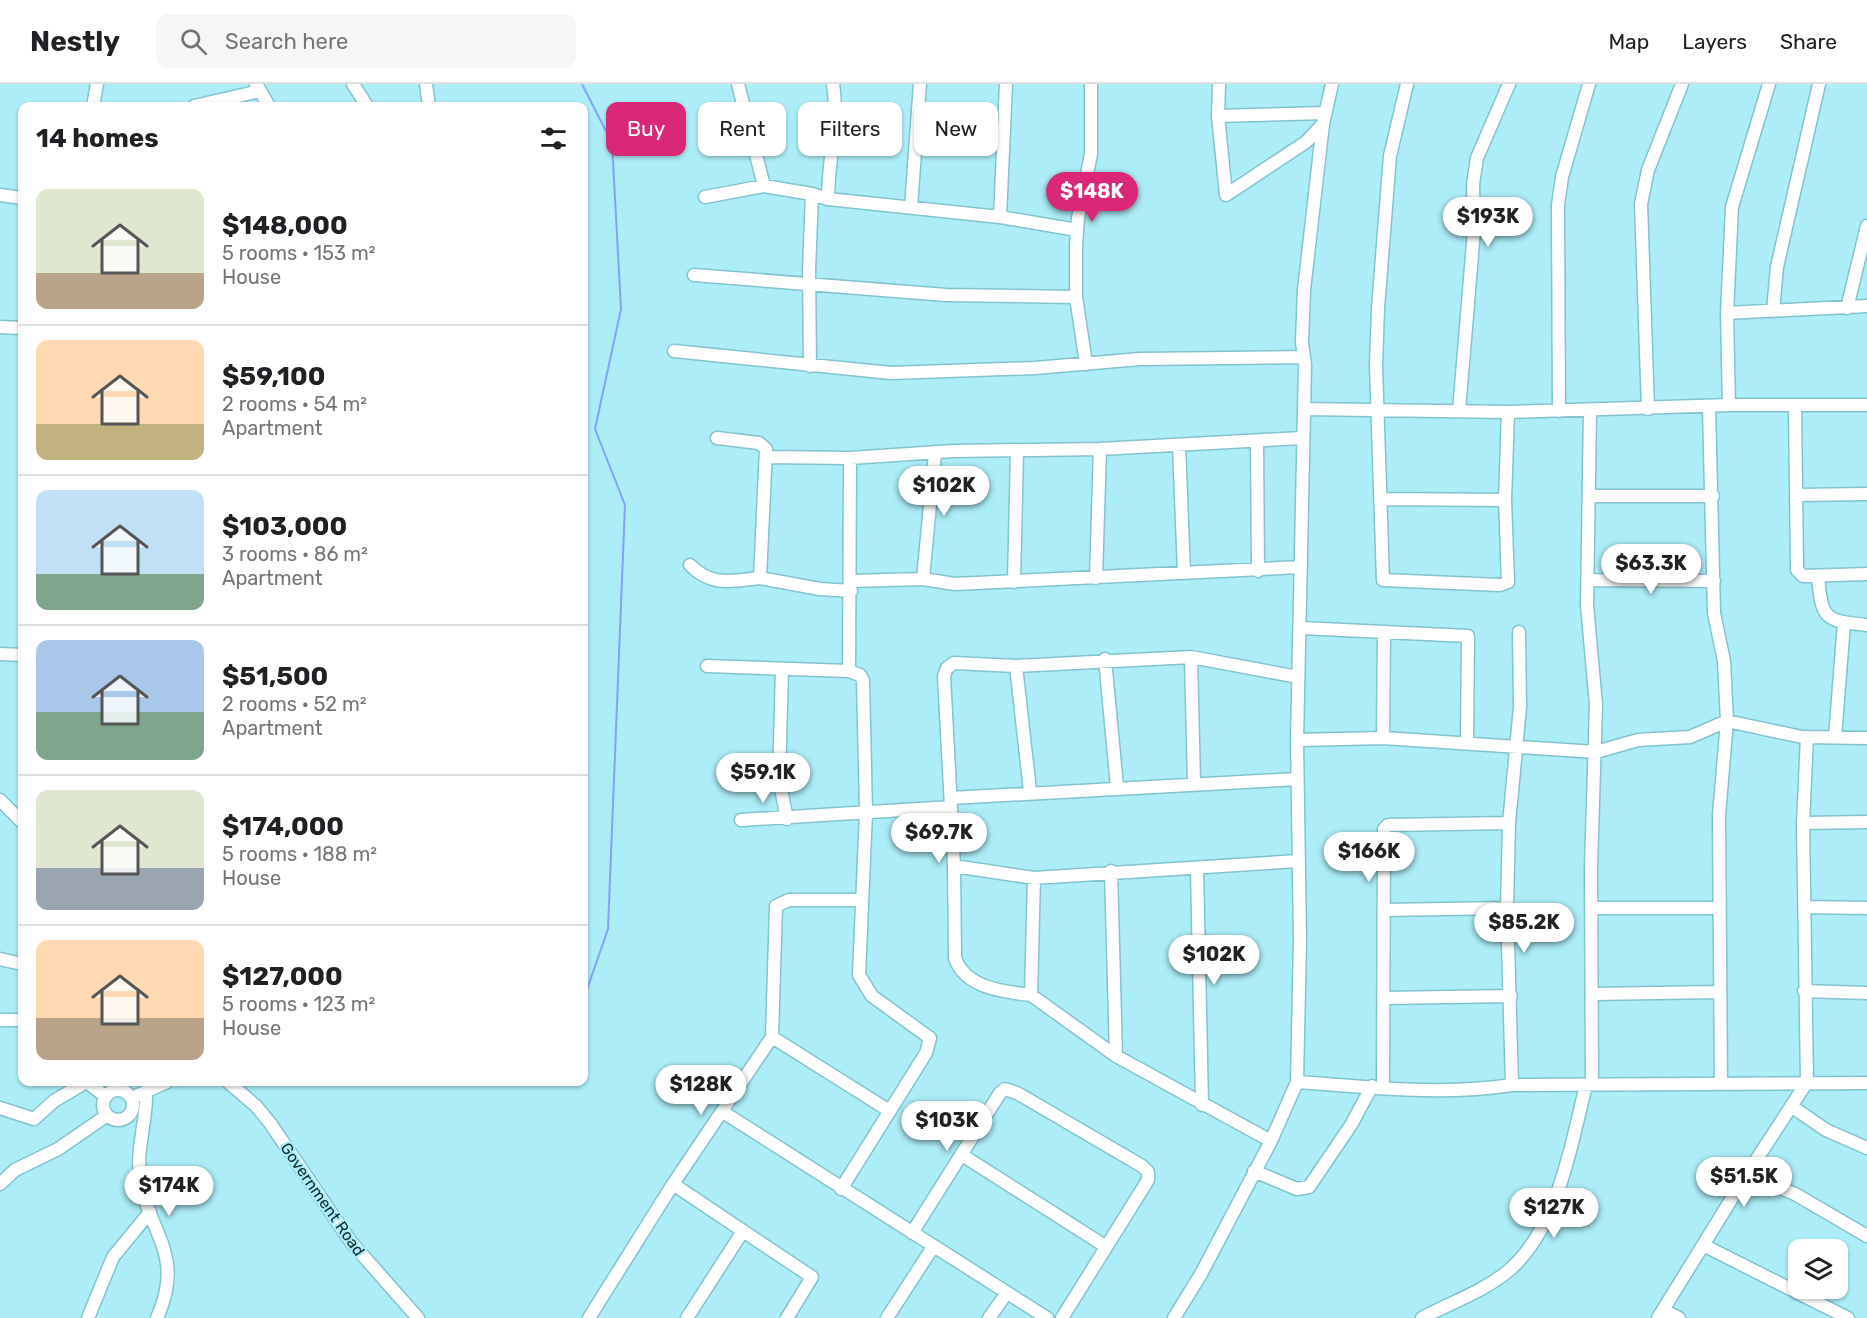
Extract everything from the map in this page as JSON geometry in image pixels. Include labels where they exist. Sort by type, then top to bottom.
[{"type":"street","points":[[94,102],[97,84]]},
{"type":"street","points":[[353,84],[364,102]]},
{"type":"street","points":[[426,84],[428,102]]},
{"type":"street","points":[[738,84],[764,186]]},
{"type":"street","points":[[828,199],[828,170],[835,114],[833,84]]},
{"type":"street","points":[[911,207],[920,84]]},
{"type":"street","points":[[1000,217],[1006,84]]},
{"type":"street","points":[[1086,364],[1076,297],[1077,230],[1091,154],[1090,84]]},
{"type":"street","points":[[1220,84],[1218,116],[1226,195],[1306,142],[1324,118]]},
{"type":"street","points":[[1174,1318],[1201,1274],[1271,1141],[1297,1082],[1300,940],[1297,740],[1301,628],[1304,290],[1324,118],[1332,84]]},
{"type":"street","points":[[1407,84],[1390,156],[1384,214],[1376,365],[1383,580],[1500,585],[1508,582],[1505,500],[1508,412]]},
{"type":"street","points":[[1459,411],[1474,231],[1473,184],[1477,158],[1509,84]]},
{"type":"street","points":[[1558,411],[1558,205],[1562,177],[1589,84]]},
{"type":"street","points":[[1648,409],[1641,204],[1648,170],[1682,84]]},
{"type":"street","points":[[1729,405],[1727,313],[1730,229],[1735,191],[1768,84]]},
{"type":"street","points":[[1773,311],[1777,267],[1819,84]]},
{"type":"street","points":[[208,102],[258,88],[266,102]]},
{"type":"street","points":[[1218,116],[1324,118]]},
{"type":"street","points":[[705,197],[764,186],[828,199],[1000,217],[1077,230]]},
{"type":"street","points":[[810,366],[812,194]]},
{"type":"street","points":[[0,195],[18,197]]},
{"type":"street","points":[[1847,308],[1867,226]]},
{"type":"street","points":[[694,275],[946,295],[1076,297]]},
{"type":"street","points":[[1727,313],[1867,306]]},
{"type":"street","points":[[0,327],[18,328]]},
{"type":"street","points":[[674,351],[891,373],[972,372],[1140,359],[1304,357]]},
{"type":"street","points":[[1304,409],[1508,412],[1729,405],[1867,405]]},
{"type":"street","points":[[1795,405],[1797,570],[1803,576],[1818,577],[1867,573]]},
{"type":"street","points":[[1709,406],[1713,496],[1714,613],[1724,662],[1726,721],[1719,815],[1721,1084]]},
{"type":"street","points":[[1422,1318],[1494,1280],[1511,1268],[1541,1233],[1566,1166],[1589,1084],[1593,994],[1592,820],[1596,752],[1595,682],[1587,605],[1590,411]]},
{"type":"street","points":[[717,438],[762,443],[766,457],[760,578]]},
{"type":"street","points":[[766,457],[850,458],[935,453],[1100,449],[1302,438]]},
{"type":"street","points":[[1257,442],[1258,571]]},
{"type":"street","points":[[1179,445],[1184,573]]},
{"type":"street","points":[[1096,578],[1100,449]]},
{"type":"street","points":[[1014,582],[1017,451]]},
{"type":"street","points":[[923,579],[935,453]]},
{"type":"street","points":[[849,671],[850,458]]},
{"type":"street","points":[[1797,495],[1867,494]]},
{"type":"street","points":[[1589,496],[1713,496]]},
{"type":"street","points":[[1381,499],[1505,500]]},
{"type":"street","points":[[690,565],[707,579],[760,578],[820,589],[923,579],[955,584],[1258,571],[1301,567]]},
{"type":"street","points":[[1818,577],[1822,610],[1831,618],[1844,623],[1867,625]]},
{"type":"street","points":[[1588,579],[1714,581]]},
{"type":"street","points":[[1835,737],[1844,623]]},
{"type":"street","points":[[1301,628],[1468,636],[1467,742]]},
{"type":"street","points":[[1383,738],[1384,632]]},
{"type":"street","points":[[1512,1085],[1507,908],[1509,823],[1521,698],[1519,632]]},
{"type":"street","points":[[0,654],[18,655]]},
{"type":"street","points":[[1271,1141],[1116,1056],[1031,995],[1002,992],[986,986],[969,978],[958,966],[955,958],[954,866],[945,672],[954,663],[1016,666],[1105,659],[1191,657],[1298,677]]},
{"type":"street","points":[[1191,657],[1194,783]]},
{"type":"street","points":[[1105,659],[1117,787]]},
{"type":"street","points":[[707,666],[849,671],[860,675],[863,680],[866,812],[858,967],[862,983],[872,996],[930,1038],[926,1053],[888,1110],[842,1189]]},
{"type":"street","points":[[1016,666],[1030,791]]},
{"type":"street","points":[[782,669],[778,779],[787,819]]},
{"type":"street","points":[[1297,740],[1383,738],[1596,752],[1638,741],[1690,737],[1726,721],[1807,737],[1867,738]]},
{"type":"street","points":[[1679,1318],[1661,1314],[1807,1082],[1803,823],[1807,737]]},
{"type":"street","points":[[741,820],[787,819],[866,812],[951,803],[1030,791],[1297,779]]},
{"type":"street","points":[[0,800],[18,818]]},
{"type":"street","points":[[1803,823],[1867,822]]},
{"type":"street","points":[[1254,1172],[1297,1189],[1310,1187],[1378,1087],[1385,998],[1386,826],[1509,823]]},
{"type":"street","points":[[954,866],[1034,878],[1111,871],[1298,861]]},
{"type":"street","points":[[1197,868],[1202,1105]]},
{"type":"street","points":[[1111,871],[1116,1056]]},
{"type":"street","points":[[1031,995],[1034,878]]},
{"type":"street","points":[[589,1318],[673,1184],[772,1037],[777,906],[789,900],[860,900]]},
{"type":"street","points":[[1804,907],[1867,908]]},
{"type":"street","points":[[1385,910],[1507,908]]},
{"type":"street","points":[[1592,908],[1718,908]]},
{"type":"street","points":[[0,958],[18,963]]},
{"type":"street","points":[[1804,991],[1867,993]]},
{"type":"street","points":[[1593,994],[1719,992]]},
{"type":"street","points":[[1385,998],[1511,996]]},
{"type":"street","points":[[0,1020],[18,1020]]},
{"type":"street","points":[[772,1037],[888,1110]]},
{"type":"street","points":[[1297,1082],[1448,1092],[1512,1085],[1867,1083]]},
{"type":"street","points":[[0,1108],[34,1119],[54,1101],[80,1086]]},
{"type":"street","points":[[92,1086],[105,1096]]},
{"type":"street","points":[[131,1097],[133,1108],[127,1118],[116,1121],[106,1116],[102,1106],[105,1096],[118,1090],[131,1097],[159,1086]]},
{"type":"street","name":"Government Road","points":[[233,1086],[256,1106],[351,1242],[418,1318]]},
{"type":"street","points":[[912,1233],[1005,1089],[1017,1093],[1142,1166],[1148,1172],[1148,1180],[1062,1318]]},
{"type":"street","points":[[146,1093],[139,1175],[150,1212],[165,1248],[170,1276],[161,1317]]},
{"type":"street","points":[[1791,1106],[1826,1130],[1867,1148]]},
{"type":"street","points":[[723,1112],[1047,1318]]},
{"type":"street","points":[[0,1184],[15,1170],[58,1149],[106,1116]]},
{"type":"street","points":[[963,1155],[1106,1246]]},
{"type":"street","points":[[1747,1174],[1795,1194],[1867,1236]]},
{"type":"street","points":[[673,1184],[812,1277],[787,1318]]},
{"type":"street","points":[[88,1318],[113,1257],[150,1212]]},
{"type":"street","points":[[687,1318],[743,1231]]},
{"type":"street","points":[[1703,1245],[1848,1318]]},
{"type":"street","points":[[887,1318],[933,1247]]},
{"type":"street","points":[[989,1318],[1006,1294]]},
{"type":"waterway","points":[[582,84],[612,143],[621,309],[595,429],[625,505],[608,929],[588,986]]}]
